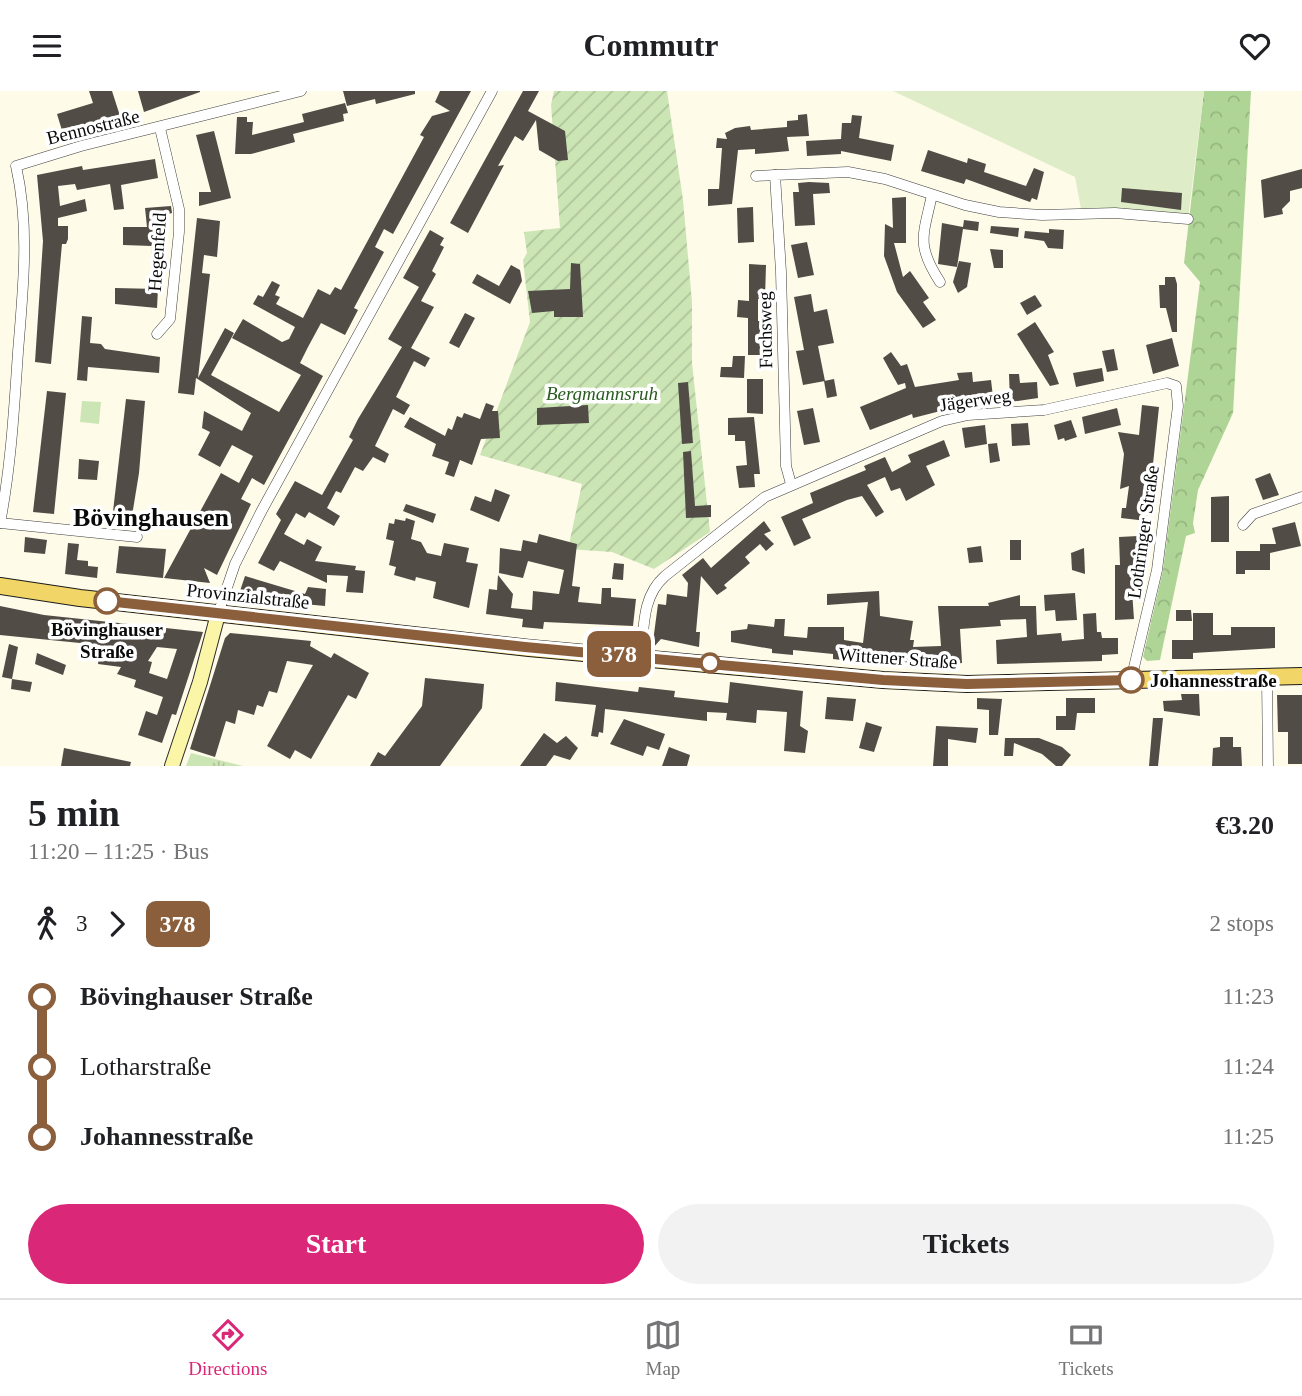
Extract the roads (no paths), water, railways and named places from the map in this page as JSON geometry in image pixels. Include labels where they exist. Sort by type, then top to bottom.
[{"type":"main road","name":"Provinzialstraße","points":[[0,586],[218,614],[493,644]]},
{"type":"main road","points":[[172,766],[200,682],[218,614]]},
{"type":"main road","name":"Wittener Straße","points":[[493,644],[926,682],[1302,676]]},
{"type":"street","name":"Bennostraße","points":[[0,523],[11,453],[24,273],[24,210],[16,166],[81,146],[301,91]]},
{"type":"street","points":[[218,614],[234,564],[261,512],[492,91]]},
{"type":"street","name":"Hegenfeld","points":[[157,334],[170,319],[179,232],[179,209],[160,128]]},
{"type":"street","points":[[757,176],[848,172],[886,179],[932,195],[999,212],[1042,215],[1115,213],[1188,219]]},
{"type":"street","name":"Fuchsweg","points":[[775,175],[781,272],[786,466],[791,484]]},
{"type":"street","points":[[932,195],[925,229],[925,259],[940,282]]},
{"type":"street","name":"Jägerweg","points":[[640,656],[651,590],[751,505],[791,484],[942,421],[968,415],[1044,410],[1156,384],[1176,386]]},
{"type":"street","name":"Lothringer Straße","points":[[1131,680],[1147,625],[1157,570],[1178,406],[1176,386]]},
{"type":"street","points":[[1242,525],[1253,514],[1302,497]]},
{"type":"street","points":[[0,523],[137,537]]},
{"type":"street","points":[[1267,677],[1268,766]]},
{"type":"place","name":"Bövinghauser Straße","points":[[107,601]]},
{"type":"place","name":"Johannesstraße","points":[[1131,680]]},
{"type":"district","name":"Bövinghausen","points":[[151,517]]},
{"type":"park label","name":"Bergmannsruh","points":[[602,393]]}]
